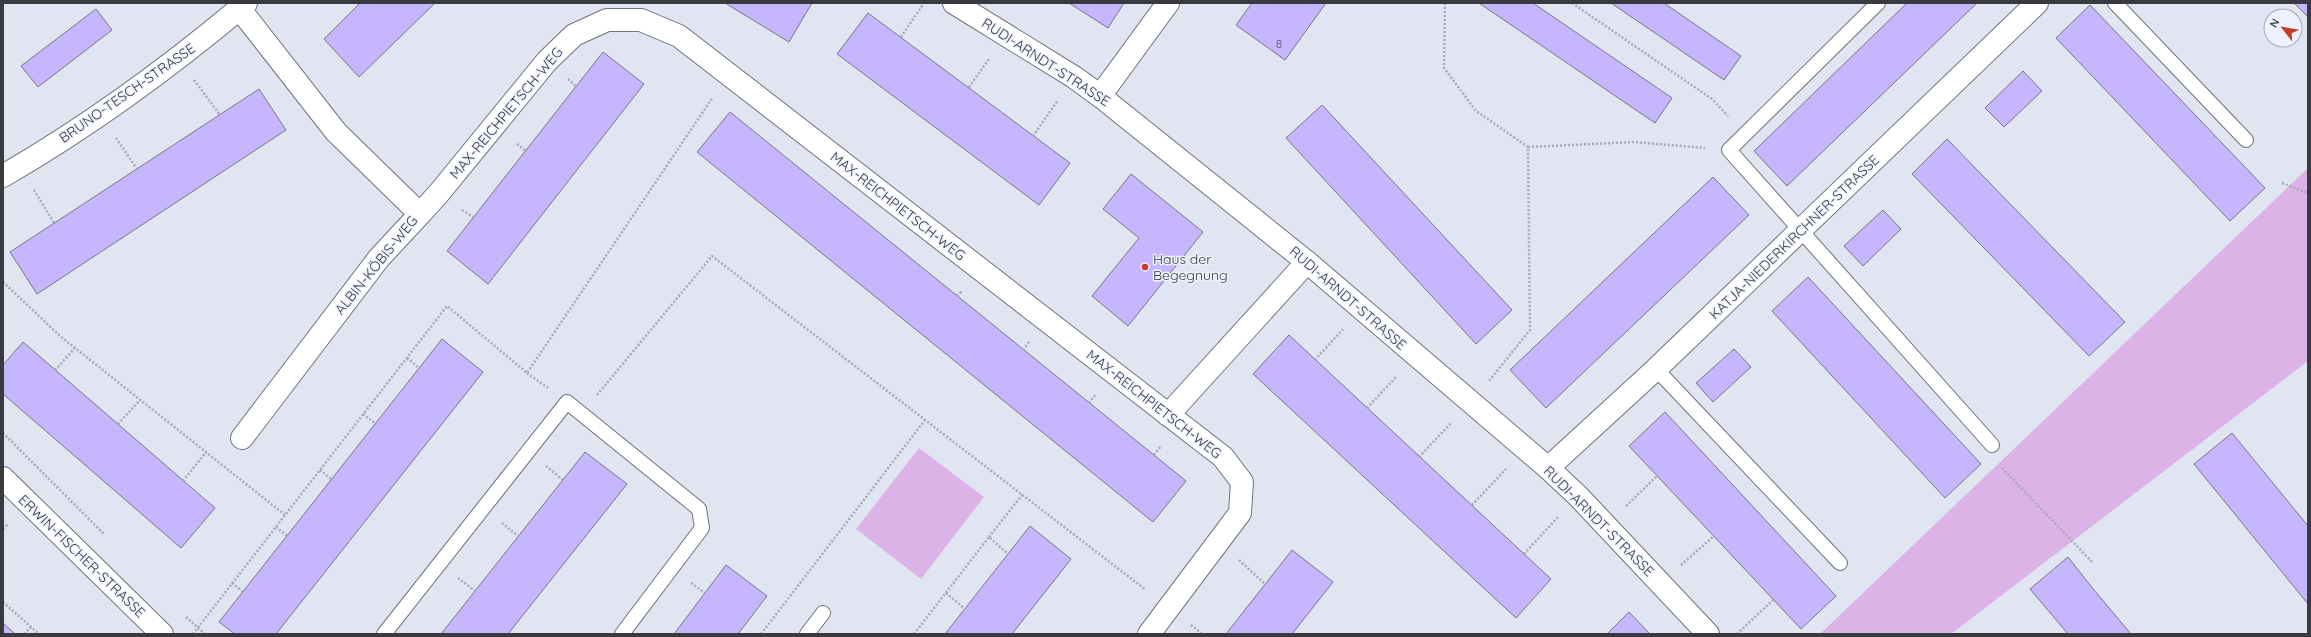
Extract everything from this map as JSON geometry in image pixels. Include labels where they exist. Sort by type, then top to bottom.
[{"type":"street","name":"RUDI-ARNDT-STRASSE","points":[[954,3],[1074,77],[1100,96],[1307,262],[1548,468],[1606,525],[1708,634]]},
{"type":"street","points":[[1100,96],[1168,3]]},
{"type":"street","name":"BRUNO-TESCH-STRASSE","points":[[11,171],[101,114],[179,58],[242,6]]},
{"type":"street","name":"ALBIN-KÖBIS-WEG","points":[[242,6],[336,132],[420,214],[379,258],[242,438]]},
{"type":"street","name":"KATJA-NIEDERKIRCHNER-STRASSE","points":[[1548,468],[1656,369],[1800,231],[2029,6]]},
{"type":"street","name":"MAX-REICHPIETSCH-WEG","points":[[420,214],[439,193],[547,61],[574,35],[607,20],[641,20],[679,36],[1223,457],[1242,482],[1240,513],[1220,542],[1149,634]]},
{"type":"street","points":[[1168,415],[1307,262]]},
{"type":"street","name":"ERWIN-FISCHER-STRASSE","points":[[3,478],[162,634]]},
{"type":"lane","points":[[1878,3],[1729,150],[1992,445]]},
{"type":"lane","points":[[2114,3],[2246,140]]},
{"type":"lane","points":[[1656,369],[1840,563]]},
{"type":"lane","points":[[384,634],[567,402],[699,509],[702,528],[622,634]]},
{"type":"lane","points":[[807,634],[823,613]]},
{"type":"path","points":[[901,37],[924,3]]},
{"type":"path","points":[[1445,3],[1444,68],[1476,112],[1528,147],[1634,142],[1729,150]]},
{"type":"path","points":[[1572,3],[1712,99],[1745,134]]},
{"type":"path","points":[[969,87],[1006,35]]},
{"type":"path","points":[[179,58],[220,115]]},
{"type":"path","points":[[193,634],[447,306],[527,372],[728,75]]},
{"type":"path","points":[[1033,136],[1074,77]]},
{"type":"path","points":[[101,114],[137,169]]},
{"type":"path","points":[[1419,457],[1471,403],[1530,330],[1528,147]]},
{"type":"path","points":[[11,171],[54,223]]},
{"type":"path","points":[[2282,183],[2308,192]]},
{"type":"path","points":[[582,414],[712,256],[1202,634]]},
{"type":"path","points":[[3,282],[75,348],[285,515]]},
{"type":"path","points":[[1315,360],[1362,309]]},
{"type":"path","points":[[55,370],[75,348]]},
{"type":"path","points":[[1367,408],[1416,356]]},
{"type":"path","points":[[407,358],[419,368]]},
{"type":"path","points":[[118,424],[140,400]]},
{"type":"path","points":[[363,414],[376,424]]},
{"type":"path","points":[[761,634],[925,420]]},
{"type":"path","points":[[1472,505],[1526,449]]},
{"type":"path","points":[[183,481],[206,452]]},
{"type":"path","points":[[1999,464],[2093,563]]},
{"type":"path","points":[[320,470],[331,479]]},
{"type":"path","points":[[1606,525],[1657,476]]},
{"type":"path","points":[[914,634],[1022,495]]},
{"type":"path","points":[[1524,554],[1578,496]]},
{"type":"path","points":[[276,527],[287,536]]},
{"type":"path","points":[[1660,583],[1714,536]]},
{"type":"path","points":[[989,537],[1008,554]]},
{"type":"path","points":[[1220,542],[1266,584]]},
{"type":"path","points":[[232,583],[243,592]]},
{"type":"path","points":[[946,593],[964,609]]},
{"type":"path","points":[[1737,634],[1773,600]]},
{"type":"path","points":[[3,602],[39,634]]},
{"type":"path","points":[[24,634],[30,627]]},
{"type":"shaded area","points":[[2308,168],[2308,361],[1951,634],[1820,634]]},
{"type":"shaded area","points":[[919,448],[984,497],[921,579],[856,529]]},
{"type":"building","points":[[360,3],[435,3],[359,77],[324,39]]},
{"type":"building","points":[[725,3],[812,3],[789,42]]},
{"type":"building","points":[[1069,3],[1124,3],[1108,28]]},
{"type":"building","points":[[1252,3],[1326,3],[1285,60],[1236,25]]},
{"type":"building","points":[[1479,3],[1533,3],[1672,98],[1655,123]]},
{"type":"building","points":[[1611,3],[1664,3],[1741,56],[1724,80]]},
{"type":"building","points":[[1907,3],[1977,3],[1787,186],[1754,151]]},
{"type":"building","points":[[2294,3],[2308,3],[2308,17],[2303,12],[2303,8],[2299,8]]},
{"type":"building","points":[[2090,5],[2265,188],[2230,221],[2056,38]]},
{"type":"building","points":[[96,9],[112,30],[38,87],[21,66]]},
{"type":"building","points":[[868,13],[1070,163],[1039,205],[837,54]]},
{"type":"building","points":[[603,52],[644,84],[488,284],[447,251]]},
{"type":"building","points":[[2023,71],[2042,91],[2004,127],[1985,108]]},
{"type":"building","points":[[259,89],[286,130],[37,294],[10,252]]},
{"type":"building","points":[[1322,105],[1512,310],[1476,344],[1286,138]]},
{"type":"building","points":[[730,112],[1186,481],[1153,522],[697,152]]},
{"type":"building","points":[[1947,139],[2125,322],[2089,356],[1912,174]]},
{"type":"building","name":"Haus der Begegnung","points":[[1131,174],[1203,232],[1128,326],[1092,296],[1139,238],[1103,209]]},
{"type":"building","points":[[1713,177],[1749,215],[1546,408],[1510,370]]},
{"type":"building","points":[[1883,210],[1901,229],[1863,266],[1844,246]]},
{"type":"building","points":[[1808,277],[1981,464],[1945,498],[1772,311]]},
{"type":"building","points":[[1289,335],[1551,579],[1516,618],[1253,374]]},
{"type":"building","points":[[442,339],[483,372],[276,634],[235,634],[219,622]]},
{"type":"building","points":[[23,342],[215,508],[181,548],[3,394],[3,365]]},
{"type":"building","points":[[1734,349],[1751,367],[1713,402],[1696,383]]},
{"type":"building","points":[[1665,412],[1836,596],[1801,629],[1629,446]]},
{"type":"building","points":[[2232,433],[2308,526],[2308,604],[2194,464]]},
{"type":"building","points":[[585,452],[627,484],[508,634],[441,634]]},
{"type":"building","points":[[1030,526],[1071,559],[1012,634],[945,634]]},
{"type":"building","points":[[1292,550],[1333,582],[1292,634],[1226,634]]},
{"type":"building","points":[[2068,557],[2131,634],[2068,634],[2030,589]]},
{"type":"building","points":[[726,565],[767,596],[738,634],[674,634]]},
{"type":"building","points":[[1629,612],[1650,634],[1607,634]]},
{"type":"building","points":[[3,623],[15,634],[3,634]]},
{"type":"place","name":"Haus der Begegnung","points":[[1145,267]]}]
